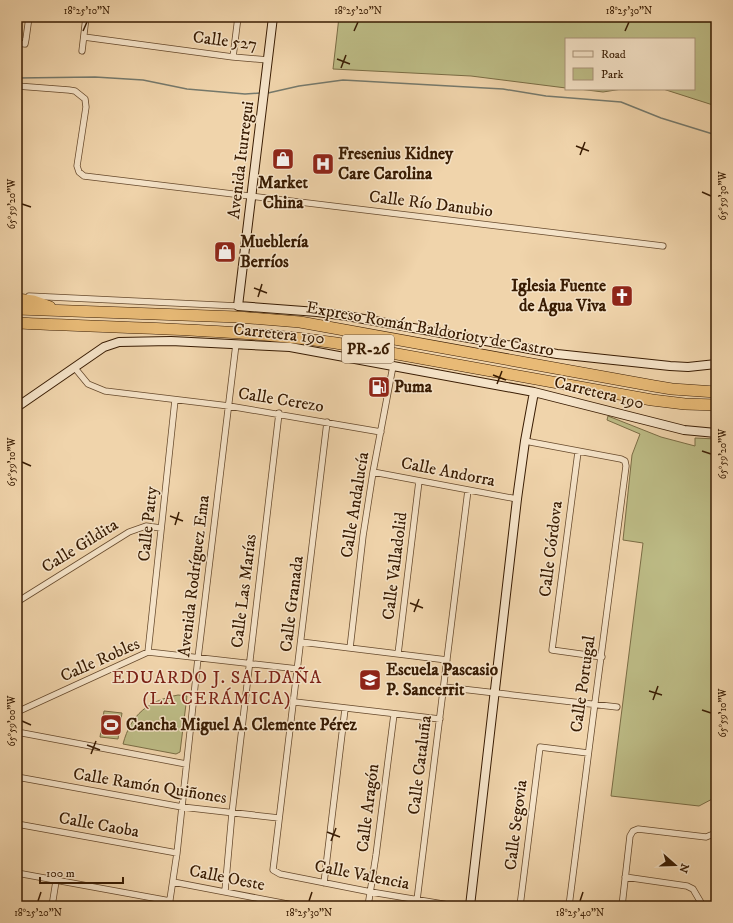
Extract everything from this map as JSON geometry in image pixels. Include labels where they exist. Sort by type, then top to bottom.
[{"type":"highway","points":[[17,299],[33,301],[60,311]]},
{"type":"highway","name":"Expreso Román Baldorioty de Castro","points":[[17,309],[238,317],[300,322],[654,386],[672,389],[716,392]]},
{"type":"highway","name":"Expreso Román Baldorioty de Castro","points":[[17,323],[236,332],[298,337],[652,400],[685,404],[716,405]]},
{"type":"street","points":[[17,43],[25,44],[29,17]]},
{"type":"street","points":[[82,51],[86,17]]},
{"type":"street","points":[[233,57],[238,17]]},
{"type":"street","name":"Avenida Iturregui","points":[[238,306],[273,17]]},
{"type":"street","name":"Calle 527","points":[[84,37],[233,57],[268,60]]},
{"type":"street","name":"Calle Río Danubio","points":[[17,86],[75,91],[84,99],[86,107],[77,166],[79,172],[84,176],[663,246]]},
{"type":"street","points":[[17,295],[238,306],[316,312],[347,316],[557,354],[670,366],[688,367],[716,364]]},
{"type":"street","name":"Carretera 190","points":[[17,407],[104,347],[119,342],[171,341],[290,347],[534,392],[684,430],[716,433]]},
{"type":"street","name":"Avenida Rodríguez Ema","points":[[169,904],[177,853],[198,658],[236,344]]},
{"type":"street","name":"Calle Andalucía","points":[[350,648],[373,472],[393,366]]},
{"type":"street","points":[[705,366],[716,367]]},
{"type":"street","name":"Calle Cerezo","points":[[74,367],[88,384],[105,391],[279,413],[381,432]]},
{"type":"street","points":[[470,906],[517,499],[534,392]]},
{"type":"street","name":"Calle Patty","points":[[148,652],[175,400]]},
{"type":"street","name":"Calle Las Marías","points":[[225,891],[232,813],[279,413]]},
{"type":"street","name":"Calle Granada","points":[[274,861],[327,422]]},
{"type":"street","points":[[705,432],[716,430]]},
{"type":"street","points":[[525,441],[578,452]]},
{"type":"street","name":"Calle Portugal","points":[[569,906],[626,466],[625,461],[621,459],[578,452]]},
{"type":"street","name":"Calle Córdova","points":[[578,452],[552,650],[602,657]]},
{"type":"street","name":"Calle Andorra","points":[[373,472],[517,499]]},
{"type":"street","name":"Calle Valladolid","points":[[398,654],[419,481]]},
{"type":"street","name":"Calle Cataluña","points":[[417,900],[468,490]]},
{"type":"street","name":"Calle Gildita","points":[[17,602],[129,532],[146,526],[161,528]]},
{"type":"street","points":[[301,642],[446,660]]},
{"type":"street","name":"Calle Robles","points":[[17,712],[148,652],[298,669]]},
{"type":"street","points":[[444,687],[617,707]]},
{"type":"street","points":[[294,702],[440,719]]},
{"type":"street","points":[[324,882],[345,709]]},
{"type":"street","name":"Calle Aragón","points":[[368,906],[394,714]]},
{"type":"street","points":[[17,732],[186,764]]},
{"type":"street","name":"Calle Segovia","points":[[520,906],[540,747],[588,753]]},
{"type":"street","name":"Calle Ramón Quiñones","points":[[17,777],[182,807],[279,818]]},
{"type":"street","name":"Calle Caoba","points":[[17,824],[177,853]]},
{"type":"street","points":[[622,906],[630,836],[633,831],[638,830],[706,837],[716,833]]},
{"type":"street","name":"Calle Valencia","points":[[274,861],[273,870],[280,874],[371,892],[455,906]]},
{"type":"street","points":[[17,873],[169,904]]},
{"type":"street","points":[[625,877],[687,886],[693,889],[703,906]]},
{"type":"street","points":[[52,906],[56,881]]},
{"type":"street","name":"Calle Oeste","points":[[173,882],[298,906]]},
{"type":"green space","points":[[339,17],[716,17],[716,106],[666,90],[695,90],[695,38],[565,38],[565,88],[471,76],[333,69]]},
{"type":"green space","points":[[587,90],[616,90],[603,92]]},
{"type":"green space","points":[[608,416],[661,437],[695,446],[695,438],[716,439],[716,797],[699,806],[611,796],[643,543],[623,540],[632,455],[640,434],[607,420]]},
{"type":"green space","points":[[178,695],[187,696],[180,752],[176,754],[123,744],[131,725],[142,710],[158,701]]},
{"type":"green space","name":"Cancha Miguel A. Clemente Pérez","points":[[104,711],[122,713],[118,739],[100,737]]},
{"type":"waterway","points":[[17,78],[95,77],[143,80],[187,89],[245,94],[260,93]]},
{"type":"waterway","points":[[268,93],[299,86],[343,80],[503,89],[546,96],[621,102],[661,118],[716,135]]},
{"type":"place","name":"Market China","points":[[283,159]]},
{"type":"place","name":"Fresenius Kidney Care Carolina","points":[[323,164]]},
{"type":"place","name":"Mueblería Berríos","points":[[225,252]]},
{"type":"place","name":"Iglesia Fuente de Agua Viva","points":[[622,296]]},
{"type":"place","name":"Puma","points":[[379,387]]},
{"type":"place","name":"Escuela Pascasio P. Sancerrit","points":[[370,680]]},
{"type":"place","name":"Cancha Miguel A. Clemente Pérez","points":[[111,725]]},
{"type":"district","name":"EDUARDO J. SALDAÑA (LA CERÁMICA)","points":[[217,688]]}]
